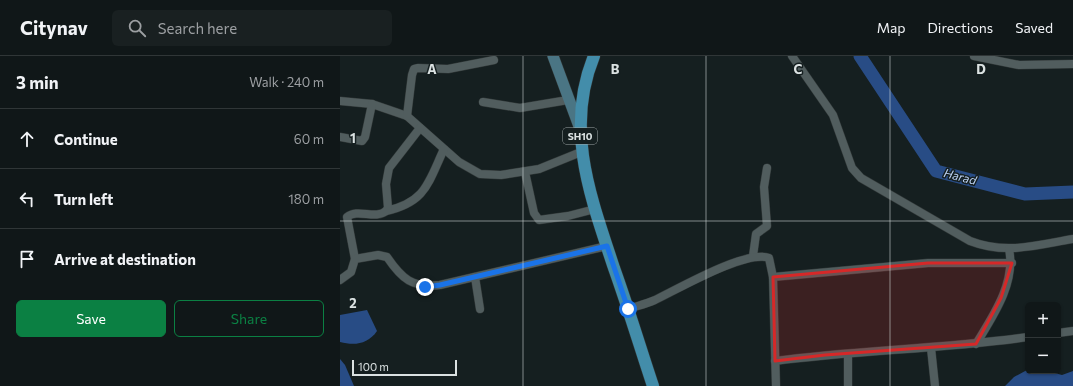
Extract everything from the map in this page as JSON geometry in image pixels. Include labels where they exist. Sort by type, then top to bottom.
[{"type":"main road","name":"SH10","points":[[594,56],[585,86],[580,129],[581,152],[596,212],[653,386]]},
{"type":"street","points":[[553,56],[580,129]]},
{"type":"street","points":[[792,56],[833,115],[847,154],[857,174],[970,241],[983,246],[1009,250],[1073,239]]},
{"type":"street","points":[[974,56],[1019,65],[1049,60],[1073,64]]},
{"type":"street","points":[[408,116],[412,75],[414,69],[448,69],[494,60]]},
{"type":"street","points":[[483,102],[520,108],[568,100]]},
{"type":"street","points":[[340,102],[372,104],[408,116],[459,162],[480,174],[501,175],[539,169],[581,152]]},
{"type":"street","points":[[340,137],[362,141],[365,137],[372,104]]},
{"type":"street","points":[[386,211],[388,208],[386,184],[389,168],[420,128]]},
{"type":"street","points":[[340,280],[351,272],[355,259],[347,217],[353,214],[380,214],[404,207],[419,196],[426,186],[444,149]]},
{"type":"street","points":[[753,256],[756,234],[767,226],[764,187],[767,168]]},
{"type":"street","points":[[524,172],[534,213],[539,220],[596,212]]},
{"type":"street","points":[[355,259],[384,255],[396,270],[412,284],[425,287],[475,277],[607,246]]},
{"type":"street","points":[[976,344],[1001,298],[1012,264],[1009,250]]},
{"type":"street","points":[[628,309],[652,301],[731,263],[753,256],[769,258],[773,277],[776,386]]},
{"type":"street","points":[[773,277],[928,263],[1012,264]]},
{"type":"street","points":[[475,277],[480,309]]},
{"type":"street","points":[[1061,332],[1073,330]]},
{"type":"street","points":[[775,361],[825,355],[976,344],[1025,337]]},
{"type":"street","points":[[931,348],[935,386]]},
{"type":"street","points":[[848,354],[848,386]]},
{"type":"highlighted area","points":[[928,263],[1012,263],[1001,298],[976,344],[825,355],[775,361],[773,277]]},
{"type":"water","points":[[367,310],[377,331],[370,339],[361,343],[351,344],[340,342],[340,315]]},
{"type":"water","points":[[340,359],[345,365],[354,386],[340,386]]},
{"type":"water","points":[[1025,371],[1025,374],[1062,375],[1073,371],[1073,386],[1005,386],[1014,377]]},
{"type":"waterway","name":"Harad","points":[[860,56],[936,171],[1025,194],[1073,192]]},
{"type":"route","points":[[425,287],[440,285],[607,246],[628,309]]}]
